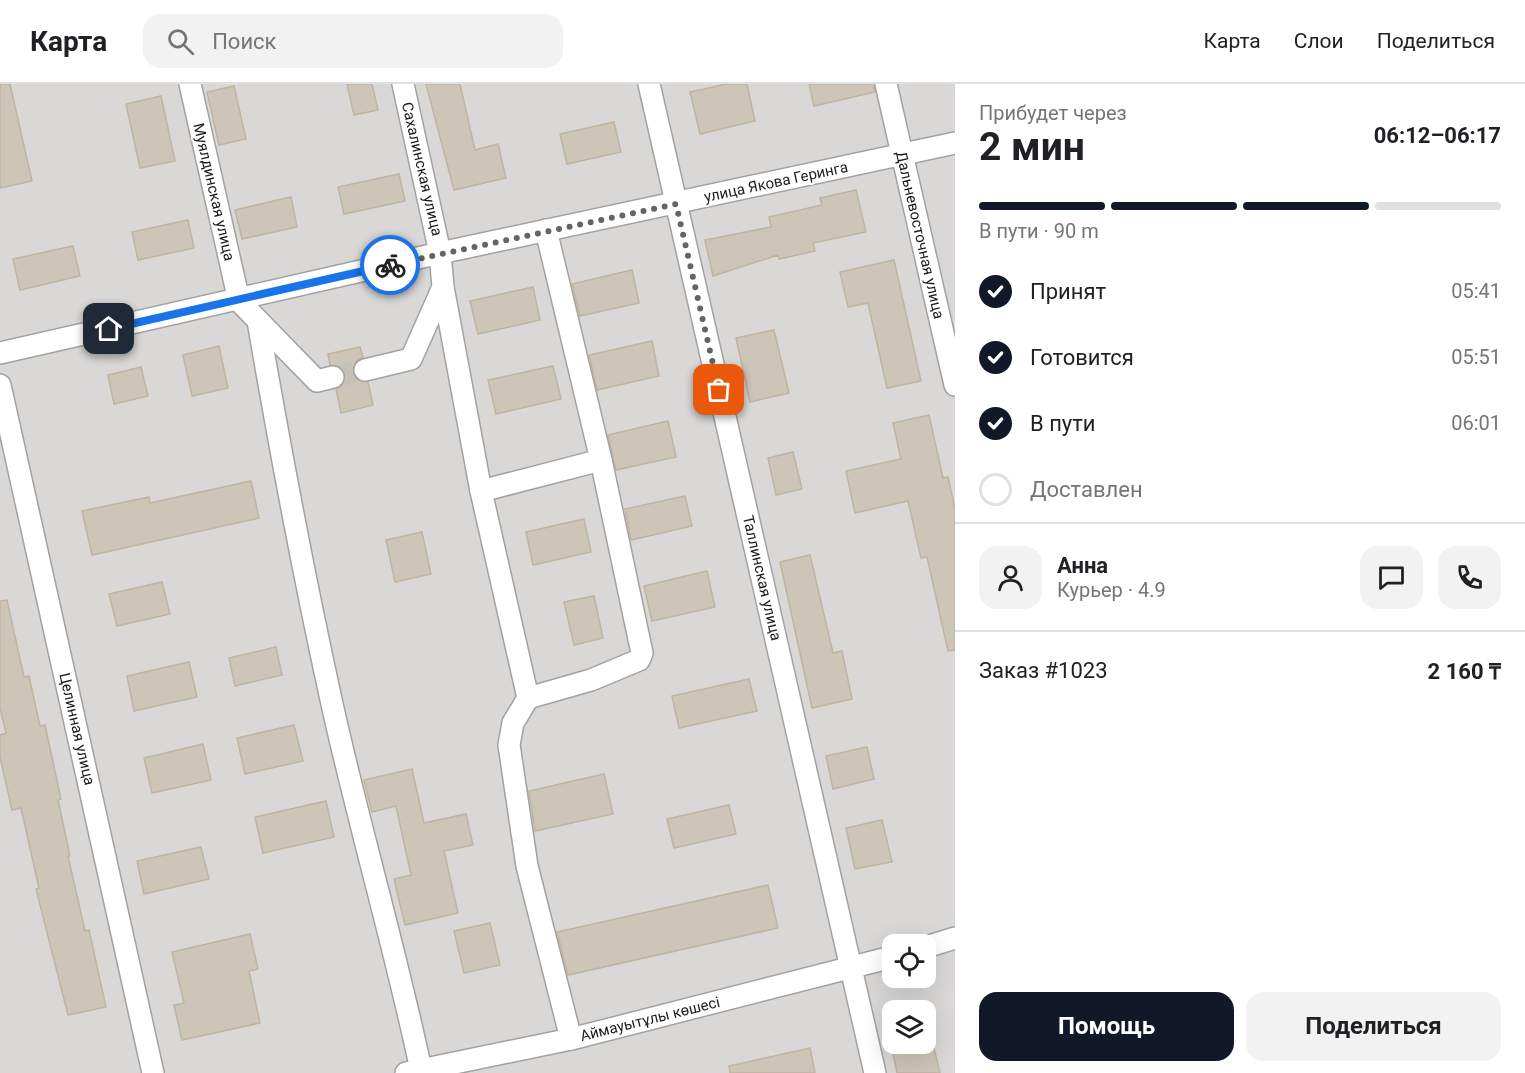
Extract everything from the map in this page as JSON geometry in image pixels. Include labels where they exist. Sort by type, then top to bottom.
[{"type":"street","name":"Муялдинская улица","points":[[190,84],[239,301]]},
{"type":"street","name":"Сахалинская улица","points":[[403,84],[440,253],[443,287],[481,491],[528,698]]},
{"type":"street","name":"Таллинская улица","points":[[649,84],[853,969],[874,1073]]},
{"type":"street","name":"Дальневосточная улица","points":[[886,84],[955,385]]},
{"type":"street","name":"улица Якова Геринга","points":[[0,353],[239,301],[440,253],[955,143]]},
{"type":"street","points":[[546,230],[601,460],[642,653],[639,660],[591,680],[528,698],[513,723],[509,745],[527,866],[571,1039]]},
{"type":"street","points":[[365,370],[411,359],[443,287]]},
{"type":"street","points":[[239,301],[317,381],[333,377]]},
{"type":"street","points":[[258,321],[281,453],[332,705],[403,987],[413,1071]]},
{"type":"street","name":"Целинная улица","points":[[0,385],[153,1073]]},
{"type":"street","points":[[481,491],[601,460]]},
{"type":"street","points":[[936,944],[955,938]]},
{"type":"street","name":"Аймауытұлы көшесі","points":[[413,1071],[475,1066],[571,1039],[882,960]]},
{"type":"shaded area","points":[[0,84],[955,84],[955,1073],[0,1073]]},
{"type":"building","points":[[0,84],[10,84],[32,181],[0,188]]},
{"type":"building","points":[[347,84],[372,84],[378,110],[354,115]]},
{"type":"building","points":[[426,84],[460,84],[475,150],[498,144],[506,178],[454,190]]},
{"type":"building","points":[[726,84],[747,84],[755,121],[700,134],[690,92]]},
{"type":"building","points":[[809,84],[874,84],[875,92],[814,106]]},
{"type":"building","points":[[234,86],[246,139],[219,145],[207,92]]},
{"type":"building","points":[[161,96],[175,161],[140,168],[126,104]]},
{"type":"building","points":[[614,122],[621,152],[567,164],[560,134]]},
{"type":"building","points":[[399,174],[405,201],[344,214],[338,187]]},
{"type":"building","points":[[856,190],[866,232],[813,243],[815,251],[779,259],[778,255],[713,276],[705,240],[771,227],[769,217],[822,205],[820,198]]},
{"type":"building","points":[[291,197],[297,227],[242,239],[235,210]]},
{"type":"building","points":[[188,220],[194,248],[138,260],[132,232]]},
{"type":"building","points":[[73,246],[80,276],[20,290],[13,259]]},
{"type":"building","points":[[894,260],[921,381],[887,388],[868,303],[848,307],[840,272]]},
{"type":"building","points":[[632,270],[639,303],[580,316],[572,284]]},
{"type":"building","points":[[533,287],[540,320],[478,334],[470,301]]},
{"type":"building","points":[[774,330],[789,393],[750,402],[736,338]]},
{"type":"building","points":[[652,341],[659,376],[597,390],[589,355]]},
{"type":"building","points":[[219,346],[228,388],[192,396],[183,355]]},
{"type":"building","points":[[360,347],[363,357],[356,361],[353,372],[356,379],[368,382],[373,405],[341,413],[336,389],[342,386],[345,374],[342,368],[330,365],[328,354]]},
{"type":"building","points":[[553,366],[561,399],[496,414],[488,380]]},
{"type":"building","points":[[141,367],[148,396],[114,404],[108,375]]},
{"type":"building","points":[[929,415],[943,478],[948,477],[955,509],[955,650],[948,651],[927,557],[921,558],[908,501],[855,513],[846,471],[901,459],[893,423]]},
{"type":"building","points":[[668,421],[676,457],[616,470],[608,435]]},
{"type":"building","points":[[793,452],[802,489],[776,495],[768,458]]},
{"type":"building","points":[[251,481],[259,518],[92,555],[82,511],[149,497],[150,503]]},
{"type":"building","points":[[685,496],[692,526],[631,540],[625,509]]},
{"type":"building","points":[[584,519],[591,552],[533,565],[526,532]]},
{"type":"building","points":[[422,532],[431,574],[395,582],[386,540]]},
{"type":"building","points":[[810,555],[833,653],[842,651],[852,699],[812,708],[780,562]]},
{"type":"building","points":[[707,571],[715,607],[652,621],[644,586]]},
{"type":"building","points":[[162,582],[170,614],[117,626],[109,594]]},
{"type":"building","points":[[594,596],[603,638],[574,645],[564,602]]},
{"type":"building","points":[[7,600],[24,677],[29,676],[40,726],[45,725],[61,799],[58,800],[70,856],[68,856],[85,931],[89,930],[106,1007],[68,1015],[36,889],[39,888],[21,808],[12,810],[0,757],[0,735],[6,733],[0,708],[0,601]]},
{"type":"building","points":[[276,647],[282,675],[235,686],[229,658]]},
{"type":"building","points":[[189,662],[197,697],[134,711],[127,676]]},
{"type":"building","points":[[749,679],[757,711],[679,728],[672,696]]},
{"type":"building","points":[[294,725],[303,761],[245,774],[237,738]]},
{"type":"building","points":[[203,744],[211,780],[152,793],[144,758]]},
{"type":"building","points":[[867,747],[874,779],[833,789],[826,756]]},
{"type":"building","points":[[412,769],[424,823],[466,814],[473,845],[444,851],[458,913],[405,925],[394,879],[411,875],[396,806],[372,812],[364,780]]},
{"type":"building","points":[[604,774],[613,814],[535,831],[529,791]]},
{"type":"building","points":[[326,801],[334,837],[263,853],[255,817]]},
{"type":"building","points":[[729,805],[736,834],[674,848],[667,819]]},
{"type":"building","points":[[882,820],[892,862],[855,869],[846,828]]},
{"type":"building","points":[[201,847],[209,879],[144,894],[137,861]]},
{"type":"building","points":[[768,885],[778,928],[568,975],[557,932]]},
{"type":"building","points":[[490,923],[500,965],[464,973],[454,931]]},
{"type":"building","points":[[250,934],[258,969],[249,971],[260,1023],[182,1040],[174,1005],[184,1003],[172,952]]},
{"type":"building","points":[[810,1048],[815,1073],[730,1073],[729,1066]]},
{"type":"building","points":[[893,1054],[935,1054],[940,1073],[897,1073]]},
{"type":"tunnel","points":[[333,377],[365,370]]},
{"type":"way so far","points":[[390,265],[676,204],[719,390]]},
{"type":"route","points":[[109,329],[390,265]]}]
